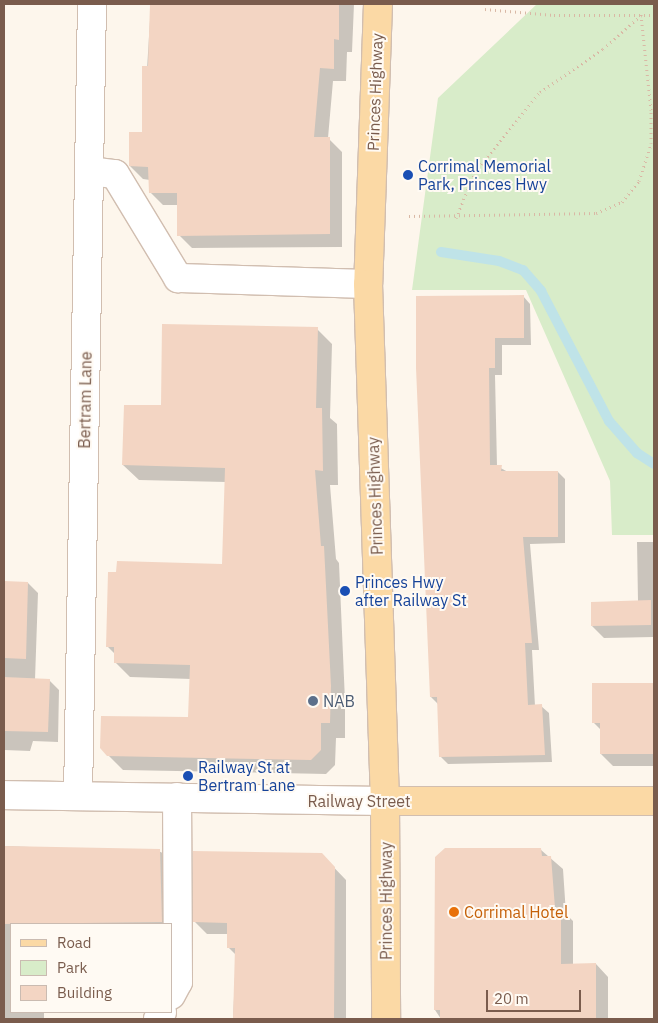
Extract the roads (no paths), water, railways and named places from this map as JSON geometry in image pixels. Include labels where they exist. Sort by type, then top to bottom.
[{"type":"main road","name":"Princes Highway","points":[[378,4],[368,284],[385,801],[386,1019]]},
{"type":"main road","name":"Railway Street","points":[[385,801],[654,801]]},
{"type":"street","name":"Bertram Lane","points":[[78,796],[92,4]]},
{"type":"street","points":[[89,171],[116,174],[178,278],[368,284]]},
{"type":"street","name":"Railway Street","points":[[4,795],[385,801]]},
{"type":"street","points":[[172,993],[178,982],[177,797]]},
{"type":"waterway","points":[[441,252],[499,261],[523,270],[541,291],[609,421],[637,453],[654,464]]},
{"type":"place","name":"Corrimal Memorial Park, Princes Hwy","points":[[408,175]]},
{"type":"place","name":"Princes Hwy after Railway St","points":[[345,591]]},
{"type":"place","name":"NAB","points":[[313,701]]},
{"type":"place","name":"Railway St at Bertram Lane","points":[[188,776]]},
{"type":"place","name":"Corrimal Hotel","points":[[454,912]]}]
